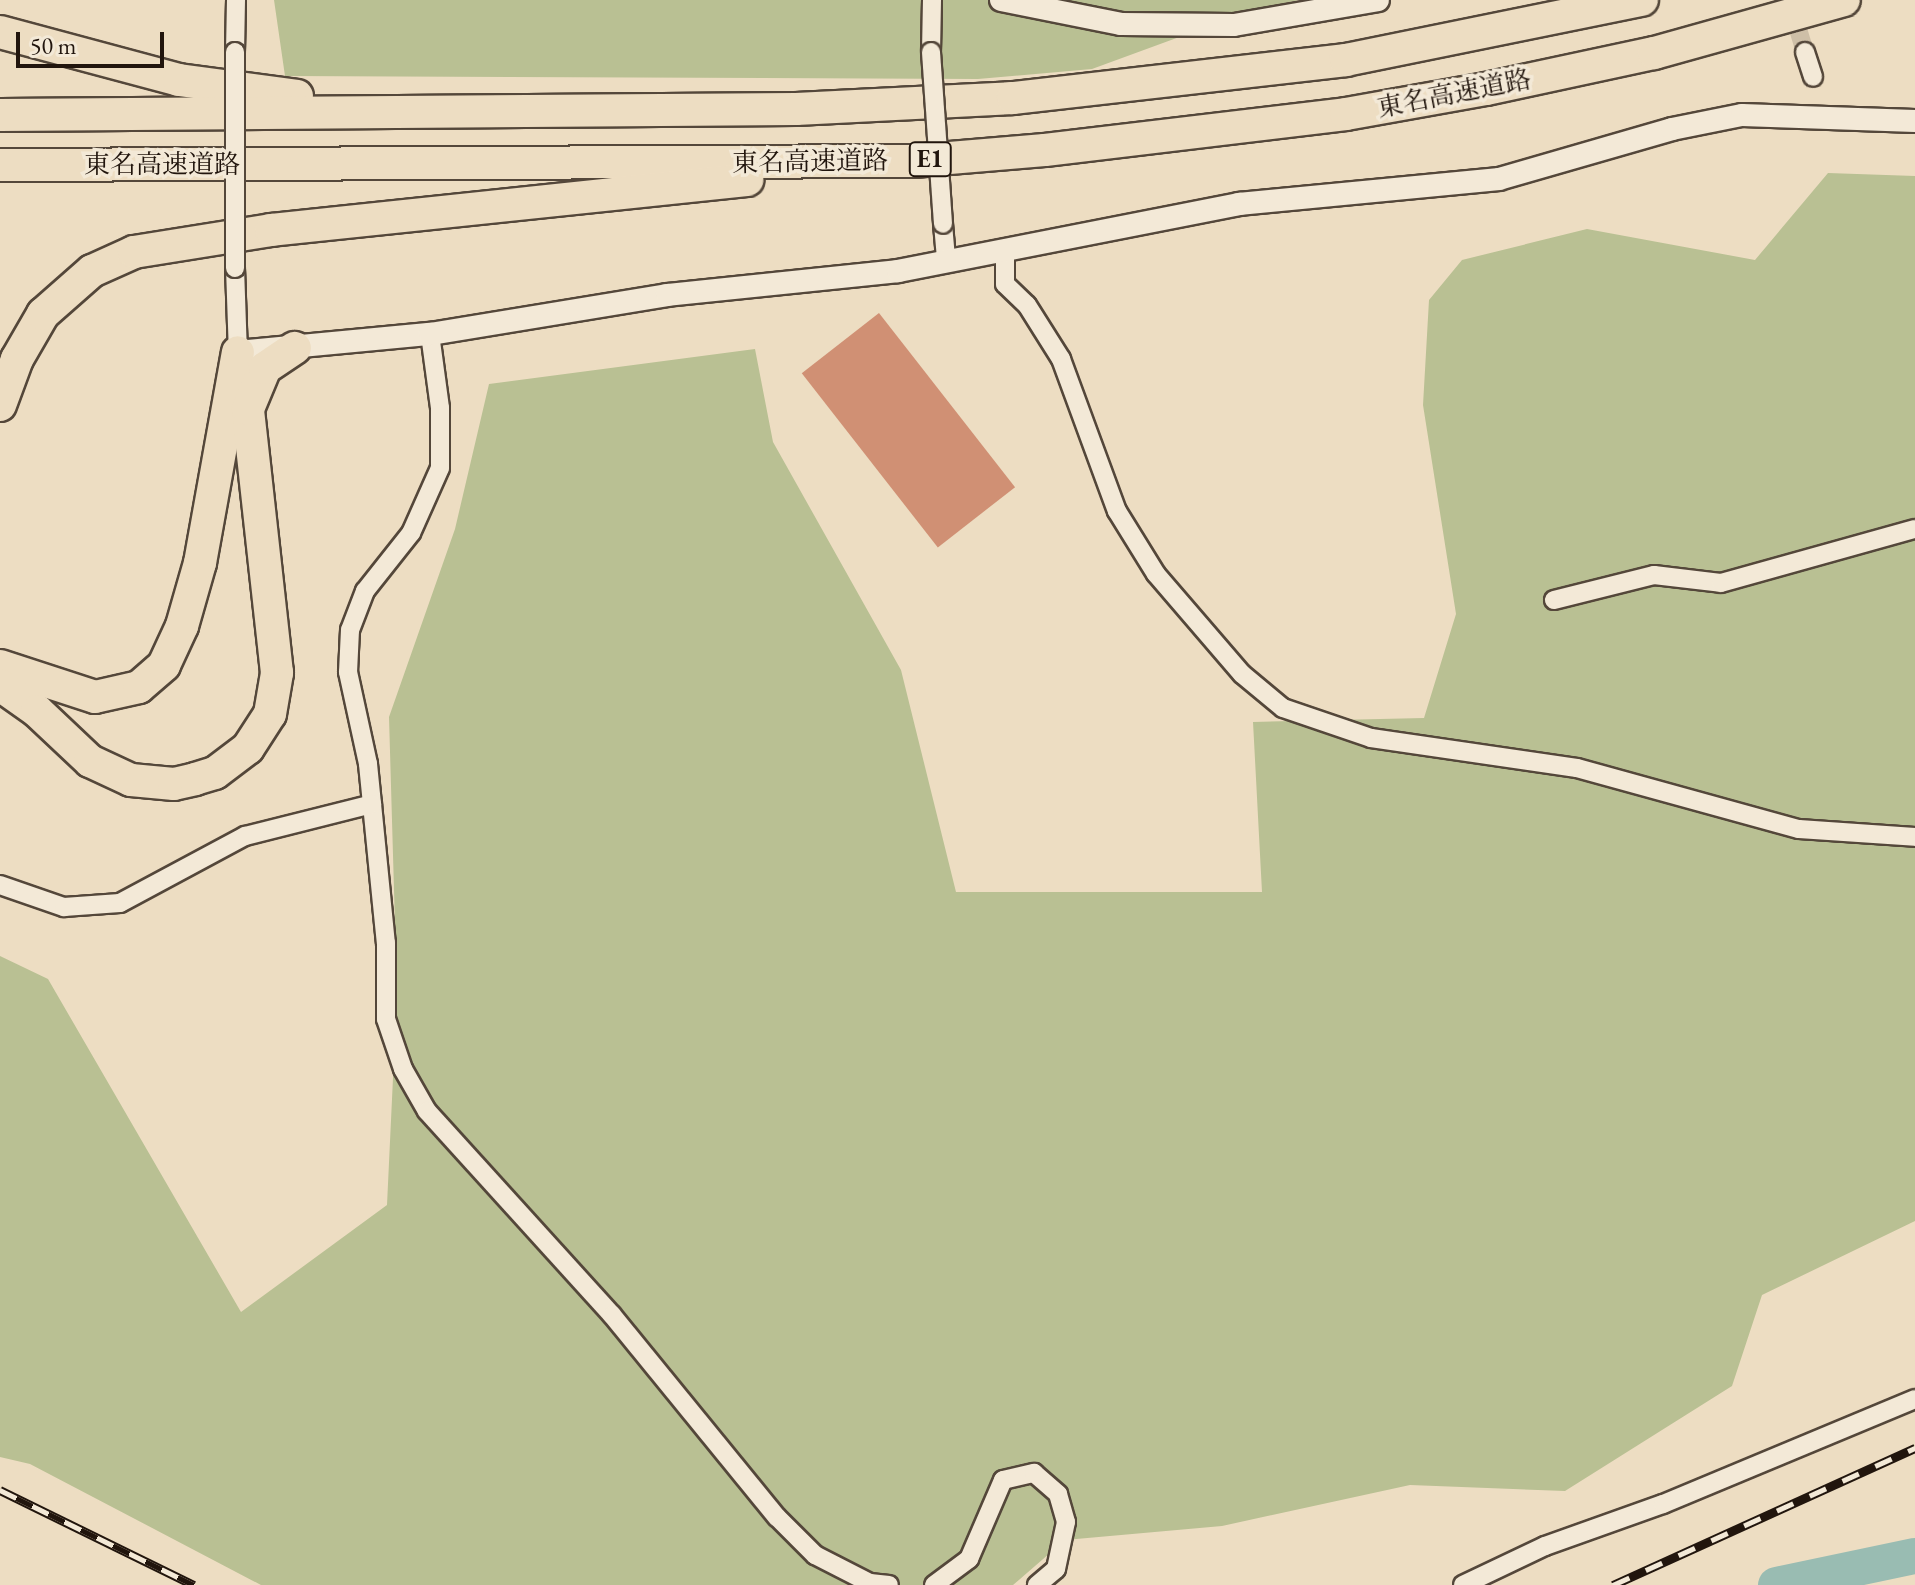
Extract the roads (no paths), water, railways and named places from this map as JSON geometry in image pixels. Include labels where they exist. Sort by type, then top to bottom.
[{"type":"highway","name":"東名高速道路","points":[[0,115],[511,114],[796,109],[1013,98],[1179,82],[1346,60],[1642,0]]},
{"type":"highway","name":"東名高速道路","points":[[0,165],[914,161],[1045,150],[1361,112],[1654,53],[1844,0]]},
{"type":"highway","points":[[0,32],[179,80],[274,95],[511,114]]},
{"type":"highway","points":[[0,405],[17,359],[43,314],[92,271],[134,252],[286,228],[914,161]]},
{"type":"highway","points":[[0,685],[37,711],[90,761],[131,780],[163,784],[195,779],[215,773],[248,748],[270,714],[277,673],[248,409],[265,368],[295,348]]},
{"type":"highway","points":[[0,666],[95,697],[139,687],[164,665],[182,626],[200,563],[238,352]]},
{"type":"street","points":[[236,0],[235,268],[238,352],[430,334],[667,295],[946,262],[1239,204],[1499,179],[1672,129],[1742,115],[1915,121]]},
{"type":"street","points":[[932,0],[931,52],[946,262]]},
{"type":"street","points":[[1001,0],[1121,24],[1220,25],[1378,0]]},
{"type":"street","points":[[1805,52],[1813,77]]},
{"type":"street","points":[[1005,250],[1005,284],[1027,305],[1061,359],[1117,511],[1156,574],[1242,674],[1283,708],[1371,738],[1577,768],[1799,829],[1915,837]]},
{"type":"street","points":[[430,334],[440,408],[440,468],[411,533],[365,591],[350,630],[348,672],[372,804],[386,943],[386,1019],[403,1069],[427,1111],[612,1315],[777,1517],[815,1555],[870,1583],[889,1585]]},
{"type":"street","points":[[1554,600],[1654,575],[1721,583],[1915,529]]},
{"type":"street","points":[[0,885],[64,907],[120,903],[245,836],[372,804]]},
{"type":"street","points":[[1463,1585],[1545,1546],[1663,1504],[1915,1399]]},
{"type":"street","points":[[934,1585],[969,1559],[1003,1480],[1034,1473],[1058,1494],[1066,1522],[1056,1569],[1037,1585]]},
{"type":"waterway","points":[[1776,1585],[1915,1556]]},
{"type":"tunnel","points":[[1791,6],[1805,52]]},
{"type":"railway","points":[[1613,1585],[1915,1448]]},
{"type":"railway","points":[[0,1490],[194,1585]]}]
